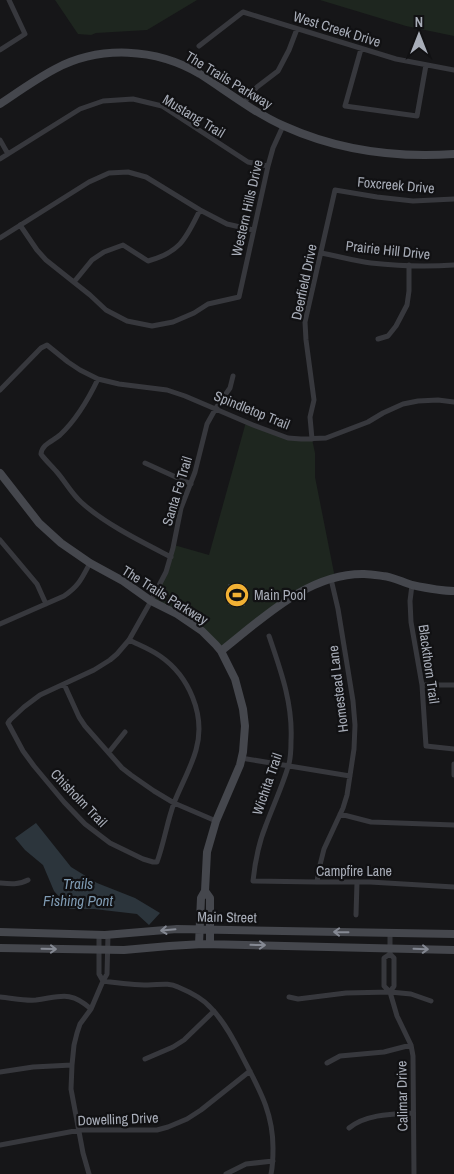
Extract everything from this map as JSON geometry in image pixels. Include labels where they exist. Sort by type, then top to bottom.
[{"type":"street","points":[[0,50],[25,34],[9,0]]},
{"type":"street","name":"West Creek Drive","points":[[198,46],[243,12],[396,60],[454,70]]},
{"type":"street","points":[[243,104],[257,87],[278,71],[297,29]]},
{"type":"street","points":[[361,49],[345,106],[417,116],[426,65]]},
{"type":"street","name":"The Trails Parkway","points":[[0,104],[55,69],[72,61],[110,53],[144,54],[187,67],[243,104],[283,126],[330,143],[382,154],[420,156],[454,154]]},
{"type":"street","name":"Mustang Trail","points":[[0,159],[80,109],[103,101],[134,99],[162,106],[248,162],[268,166]]},
{"type":"street","name":"Western Hills Drive","points":[[74,282],[106,310],[127,321],[152,326],[173,322],[194,313],[208,304],[239,298],[268,166],[273,148],[283,126]]},
{"type":"street","points":[[0,140],[8,154]]},
{"type":"street","points":[[0,238],[89,182],[109,173],[128,172],[146,177],[227,224],[253,230]]},
{"type":"street","name":"Foxcreek Drive","points":[[336,190],[377,198],[413,201],[454,199]]},
{"type":"street","name":"Deerfield Drive","points":[[312,438],[310,418],[314,400],[305,322],[336,190]]},
{"type":"street","points":[[20,225],[46,260],[74,282],[92,260],[104,252],[122,245],[148,261],[170,253],[188,235],[200,210]]},
{"type":"street","name":"Prairie Hill Drive","points":[[321,253],[371,263],[454,265]]},
{"type":"street","points":[[378,339],[388,336],[396,326],[406,305],[409,291],[409,265]]},
{"type":"street","name":"Spindletop Trail","points":[[0,390],[41,348],[47,345],[80,370],[98,379],[119,384],[167,390],[288,438],[326,438],[368,422],[403,404],[438,400],[454,402]]},
{"type":"street","name":"Santa Fe Trail","points":[[8,723],[24,707],[40,695],[94,670],[110,660],[129,640],[166,572],[182,508],[196,472],[207,424],[230,388],[233,376]]},
{"type":"street","points":[[98,379],[82,410],[60,435],[42,448],[42,456],[87,507],[141,542],[171,557]]},
{"type":"street","points":[[145,463],[191,484]]},
{"type":"street","name":"The Trails Parkway","points":[[0,473],[45,529],[60,543],[90,563],[123,581],[151,601],[192,624],[221,651],[235,679],[243,709],[244,740],[240,765],[216,821],[207,852],[205,891],[201,898],[200,944]]},
{"type":"street","points":[[1,543],[37,584],[46,604]]},
{"type":"street","points":[[0,624],[64,596],[76,588],[90,563]]},
{"type":"street","points":[[221,651],[288,599],[315,584],[331,579],[363,574],[386,576],[412,585],[442,591],[454,591]]},
{"type":"street","name":"Homestead Lane","points":[[317,882],[324,849],[343,808],[355,741],[353,701],[338,608],[331,579]]},
{"type":"street","name":"Blackthorn Trail","points":[[412,585],[410,601],[411,622],[422,685],[426,746],[454,749]]},
{"type":"street","name":"Wichita Trail","points":[[253,881],[255,863],[265,826],[289,766],[292,728],[290,704],[269,636]]},
{"type":"street","points":[[129,640],[159,655],[171,665],[182,677],[194,700],[199,730],[196,750],[174,803]]},
{"type":"street","points":[[64,684],[85,726],[130,775],[174,803],[216,821]]},
{"type":"street","points":[[422,685],[454,685]]},
{"type":"street","name":"Chisholm Trail","points":[[8,723],[23,751],[34,766],[85,824],[110,843],[143,859],[157,862],[174,803]]},
{"type":"street","points":[[109,752],[125,732]]},
{"type":"street","points":[[241,758],[350,776]]},
{"type":"street","points":[[454,764],[454,775]]},
{"type":"street","points":[[340,814],[371,822],[454,825]]},
{"type":"street","points":[[0,883],[14,884],[28,880]]},
{"type":"street","name":"Campfire Lane","points":[[253,881],[400,883],[454,887]]},
{"type":"street","points":[[356,915],[357,882]]},
{"type":"street","name":"The Trails Parkway","points":[[205,891],[210,898],[210,944]]},
{"type":"street","name":"Main Street","points":[[0,932],[108,935],[200,929],[454,934]]},
{"type":"street","name":"Calimar Drive","points":[[390,933],[390,951],[394,958],[394,986],[390,992]]},
{"type":"street","points":[[99,935],[99,974],[103,981]]},
{"type":"street","points":[[89,1174],[72,1089],[72,1066],[76,1033],[91,1009],[107,974],[108,935]]},
{"type":"street","name":"Main Street","points":[[0,948],[108,950],[210,944],[390,951],[454,950]]},
{"type":"street","name":"Calimar Drive","points":[[390,951],[384,958],[384,986],[390,992],[414,1060],[414,1174]]},
{"type":"street","points":[[103,981],[150,985],[172,984],[201,999],[214,1011],[224,1024],[260,1091],[272,1126],[273,1161],[271,1174]]},
{"type":"street","points":[[288,997],[298,999],[346,993],[390,992],[411,994],[431,1001]]},
{"type":"street","points":[[0,997],[35,1000],[69,996],[83,1002],[91,1009]]},
{"type":"street","points":[[145,1059],[184,1040],[214,1011]]},
{"type":"street","points":[[328,1063],[340,1056],[384,1052],[410,1045]]},
{"type":"street","points":[[0,1072],[34,1067],[72,1066]]},
{"type":"street","name":"Dowelling Drive","points":[[0,1145],[80,1130],[157,1130],[168,1127],[187,1119],[201,1110],[250,1072]]},
{"type":"street","points":[[349,1128],[357,1122],[375,1117],[414,1113]]},
{"type":"street","points":[[226,1174],[246,1164],[273,1161]]},
{"type":"shaded area","points":[[55,0],[197,0],[147,30],[96,33],[91,35],[78,34]]},
{"type":"shaded area","points":[[320,0],[454,0],[454,36],[406,26]]},
{"type":"shaded area","points":[[246,422],[288,438],[312,439],[315,453],[315,477],[335,578],[315,584],[221,651],[203,632],[151,601],[166,572],[174,545],[209,555]]},
{"type":"water","name":"Main Pool","points":[[228,584],[245,584],[245,606],[228,605]]},
{"type":"water","name":"Trails Fishing Pont","points":[[36,823],[71,867],[97,883],[135,898],[160,913],[149,925],[137,914],[94,909],[70,909],[54,891],[43,865],[25,850],[15,838]]},
{"type":"place","name":"Main Pool","points":[[237,595]]}]
